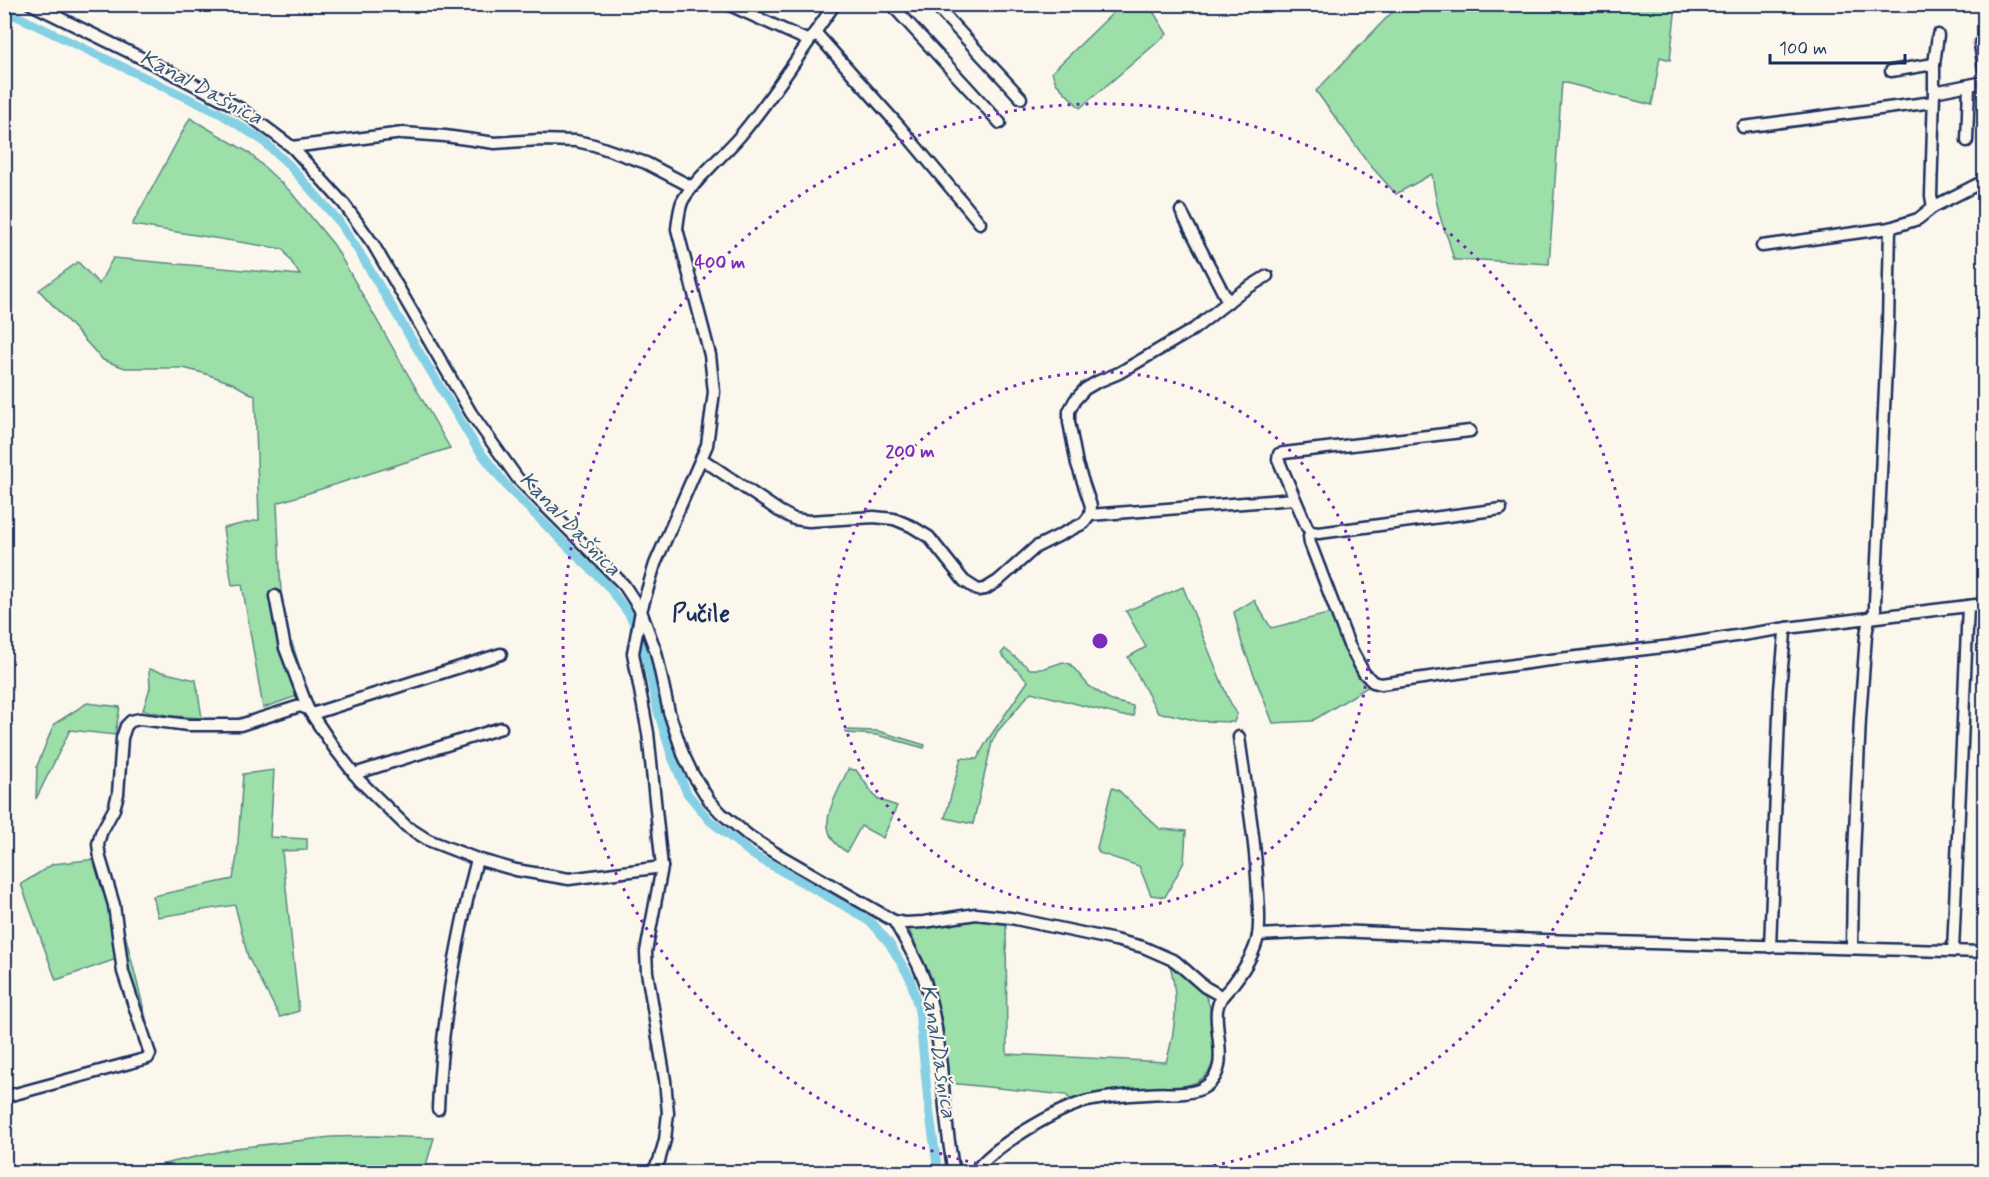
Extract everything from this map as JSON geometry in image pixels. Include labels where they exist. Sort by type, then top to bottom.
[{"type":"street","points":[[31,4],[241,109],[292,147],[344,204],[373,244],[471,413],[518,479],[624,585],[641,615],[656,652],[669,712],[683,754],[709,800],[721,813],[772,852],[894,921],[924,922],[976,914],[1011,918],[1115,940],[1143,947],[1170,958],[1205,987],[1221,996]]},
{"type":"street","points":[[727,4],[812,37],[899,126],[980,223]]},
{"type":"street","points":[[652,1173],[659,1161],[665,1140],[668,1113],[646,952],[662,867],[651,759],[633,653],[655,564],[702,459],[710,428],[714,392],[706,335],[677,229],[682,202],[692,187],[752,122],[835,4]]},
{"type":"street","points":[[891,4],[1000,123]]},
{"type":"street","points":[[934,4],[1021,98]]},
{"type":"street","points":[[1933,207],[1931,196],[1934,64],[1938,35]]},
{"type":"street","points":[[1980,44],[1984,69]]},
{"type":"street","points":[[1891,71],[1934,64]]},
{"type":"street","points":[[1743,127],[1934,97],[1984,82]]},
{"type":"street","points":[[1967,141],[1969,86]]},
{"type":"street","points":[[292,147],[370,136],[403,134],[445,136],[495,143],[539,140],[576,141],[646,163],[692,187]]},
{"type":"street","points":[[1762,246],[1890,228],[1918,219],[1933,207],[1984,181]]},
{"type":"street","points":[[1181,211],[1228,302]]},
{"type":"street","points":[[1852,948],[1859,729],[1866,635],[1869,619],[1875,612],[1890,228]]},
{"type":"street","points":[[702,459],[779,512],[794,519],[809,521],[874,517],[894,519],[911,526],[929,537],[964,581],[978,590],[985,589],[998,582],[1036,547],[1084,523],[1090,515],[1091,506],[1077,464],[1069,422],[1069,411],[1075,400],[1085,389],[1119,374],[1194,329],[1238,294],[1267,276]]},
{"type":"street","points":[[1470,431],[1279,454],[1278,459],[1294,499],[1311,532],[1319,533],[1501,509]]},
{"type":"street","points":[[1090,515],[1294,499]]},
{"type":"street","points":[[1311,532],[1310,543],[1349,645],[1364,673],[1373,682],[1381,684],[1542,661],[1672,646],[1787,628],[1984,604]]},
{"type":"street","points":[[276,596],[285,648],[310,712],[354,774],[406,826],[428,840],[477,859],[516,870],[569,879],[662,867]]},
{"type":"street","points":[[1953,951],[1968,606]]},
{"type":"street","points":[[1770,947],[1780,690],[1787,628]]},
{"type":"street","points":[[310,712],[501,654]]},
{"type":"street","points":[[4,1097],[148,1058],[150,1054],[123,972],[114,905],[98,844],[101,833],[114,809],[118,794],[122,738],[126,726],[131,721],[140,719],[188,725],[240,725],[300,705],[310,712]]},
{"type":"street","points":[[354,774],[501,728]]},
{"type":"street","points":[[975,1173],[980,1165],[1012,1138],[1087,1101],[1146,1094],[1180,1093],[1202,1089],[1212,1080],[1219,1067],[1221,1053],[1217,1011],[1221,996],[1234,983],[1246,964],[1258,935],[1257,865],[1239,737]]},
{"type":"street","points":[[438,1109],[439,1065],[446,1018],[464,910],[477,859]]},
{"type":"street","points":[[894,921],[925,981],[937,1040],[954,1173]]},
{"type":"street","points":[[1258,935],[1338,931],[1541,940],[1984,952]]},
{"type":"green space","points":[[1117,5],[1155,5],[1151,8],[1167,34],[1080,108],[1056,83],[1052,72],[1117,9]]},
{"type":"green space","points":[[1399,5],[1676,5],[1670,60],[1660,57],[1652,105],[1562,82],[1549,264],[1454,260],[1442,223],[1432,174],[1396,194],[1370,165],[1316,91]]},
{"type":"green space","points":[[190,118],[248,152],[290,191],[334,245],[450,448],[277,503],[281,593],[273,595],[281,646],[292,643],[308,692],[263,708],[242,584],[232,585],[223,528],[259,520],[255,396],[232,383],[183,368],[125,368],[103,360],[39,290],[78,262],[99,284],[113,258],[300,275],[283,249],[132,225]]},
{"type":"green space","points":[[1183,587],[1228,698],[1237,714],[1234,722],[1198,721],[1158,713],[1128,657],[1146,647],[1126,611]]},
{"type":"green space","points":[[1254,600],[1271,628],[1332,613],[1371,685],[1312,721],[1273,723],[1242,644],[1234,612]]},
{"type":"green space","points":[[1005,649],[1030,669],[1042,669],[1063,662],[1070,664],[1089,686],[1112,701],[1133,706],[1134,716],[1123,716],[1031,692],[997,732],[992,742],[973,824],[945,818],[961,758],[977,759],[1028,681],[1001,654]]},
{"type":"green space","points":[[149,669],[196,680],[202,718],[172,716],[143,710],[150,688]]},
{"type":"green space","points":[[87,703],[120,707],[115,735],[70,730],[36,799],[37,766],[54,724]]},
{"type":"green space","points":[[846,730],[878,731],[925,745],[924,748],[877,735],[846,733]]},
{"type":"green space","points":[[848,769],[856,770],[877,799],[897,806],[883,838],[861,826],[847,852],[836,844],[830,834],[828,824],[833,803]]},
{"type":"green space","points":[[274,770],[270,837],[307,839],[307,850],[282,851],[299,1011],[280,1017],[248,957],[235,905],[158,917],[153,896],[233,879],[237,856],[243,774]]},
{"type":"green space","points":[[1112,788],[1118,790],[1160,829],[1186,831],[1184,862],[1165,897],[1151,895],[1139,866],[1099,853],[1097,848]]},
{"type":"green space","points":[[96,859],[105,890],[113,933],[124,930],[148,1026],[145,1027],[125,956],[56,980],[21,884],[53,864]]},
{"type":"green space","points":[[982,919],[1006,922],[1007,1054],[1166,1062],[1175,1012],[1174,987],[1169,962],[1190,978],[1208,1000],[1214,1036],[1214,1057],[1209,1071],[1199,1080],[1184,1086],[1140,1089],[1073,1102],[1066,1095],[949,1083],[942,1023],[932,979],[908,928]]},
{"type":"green space","points":[[331,1137],[434,1138],[424,1172],[88,1172],[99,1169],[122,1171],[159,1165],[235,1148]]},
{"type":"waterway","name":"Kanal Dašnica","points":[[4,10],[221,114],[262,140],[288,164],[337,219],[475,445],[509,489],[607,585],[629,614],[643,642],[658,712],[672,757],[687,793],[709,820],[753,855],[852,910],[873,924],[889,943],[910,978],[919,1011],[938,1172]]},
{"type":"district","name":"Pučile","points":[[701,613]]}]
